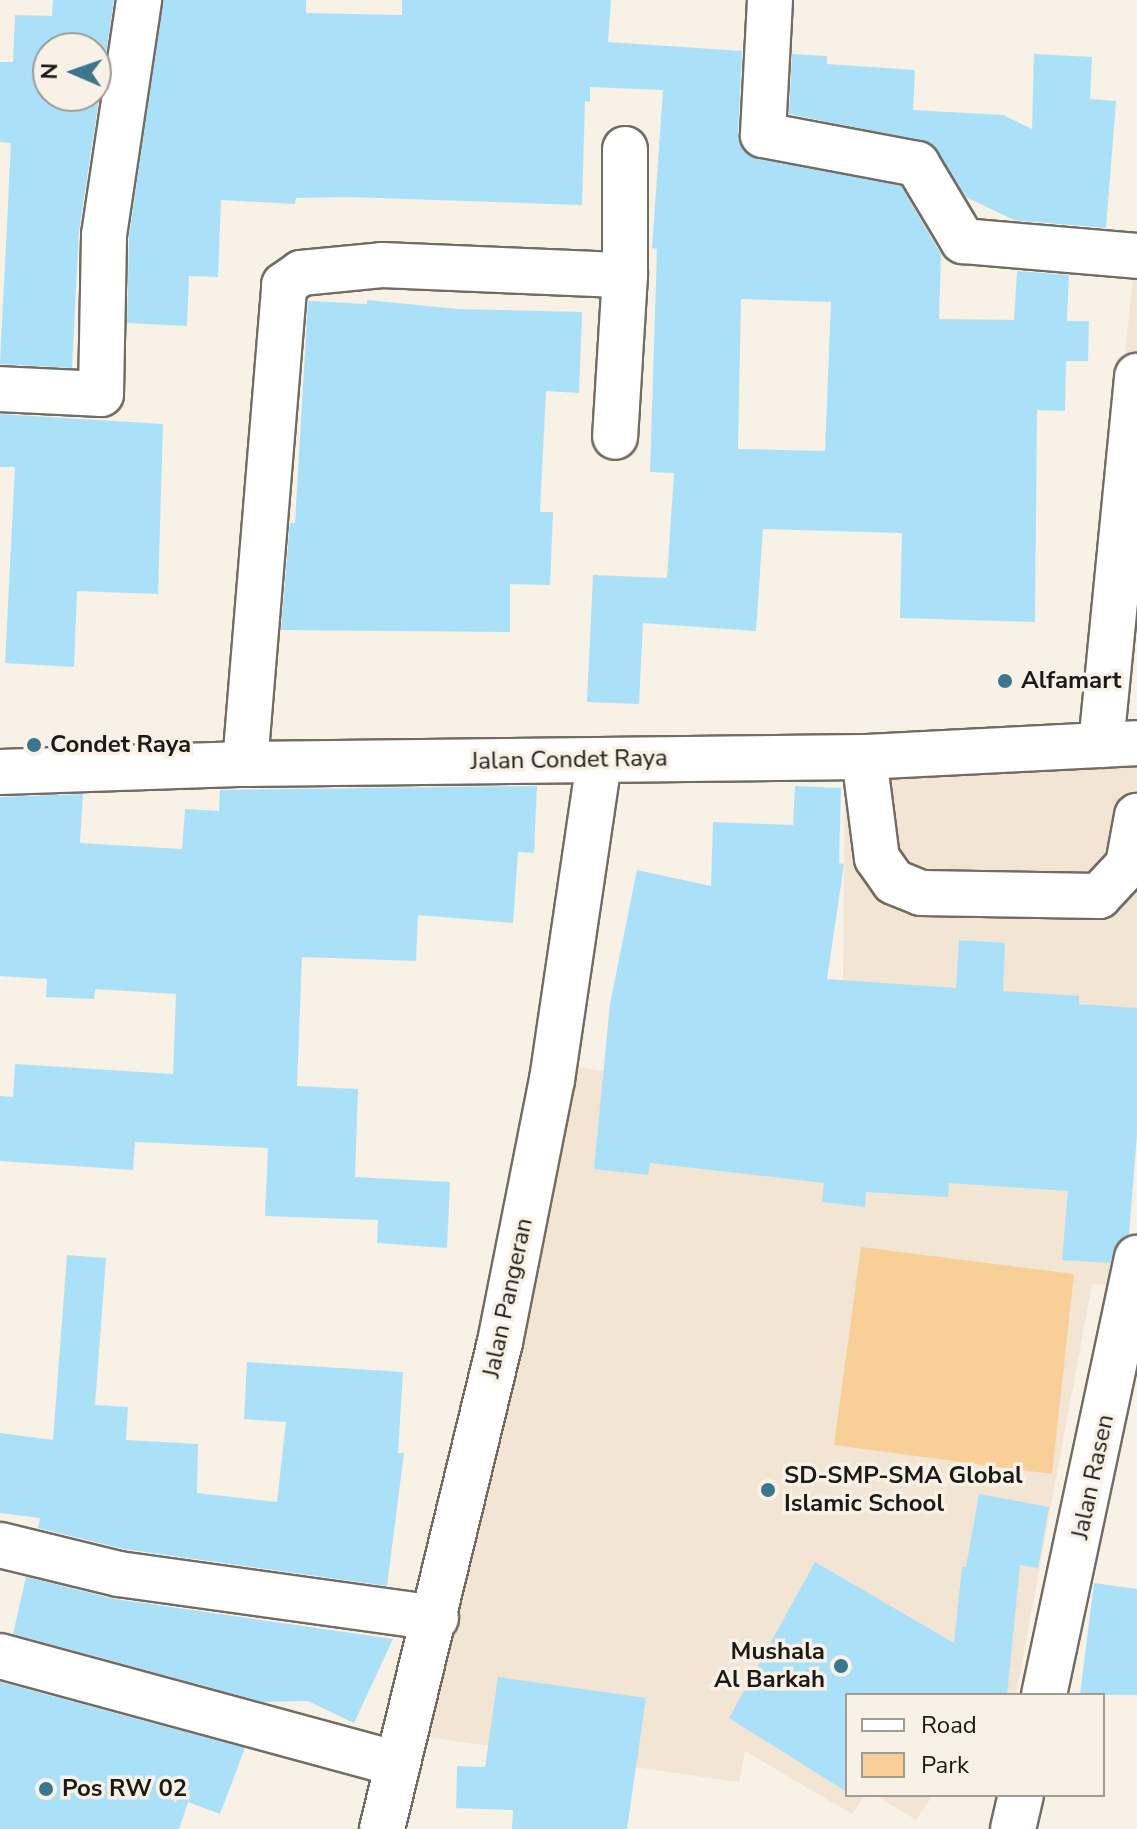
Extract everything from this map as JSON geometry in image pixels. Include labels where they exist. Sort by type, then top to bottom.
[{"type":"street","points":[[0,389],[101,394],[104,235],[139,0]]},
{"type":"street","points":[[770,0],[763,135],[917,164],[963,241],[1137,256]]},
{"type":"street","points":[[615,437],[625,275],[625,149]]},
{"type":"street","points":[[245,764],[284,285],[301,273],[382,265],[625,275]]},
{"type":"street","points":[[1119,744],[1137,376]]},
{"type":"street","name":"Jalan Condet Raya","points":[[0,772],[245,764],[864,757],[1119,744]]},
{"type":"street","points":[[864,757],[877,858],[894,882],[921,893],[1099,896],[1128,865],[1137,816]]},
{"type":"street","name":"Jalan Pangeran","points":[[382,1829],[436,1618],[500,1342],[552,1080],[599,760]]},
{"type":"street","name":"Jalan Rasen","points":[[1044,1693],[1137,1258]]},
{"type":"street","points":[[0,1545],[119,1574],[436,1618]]},
{"type":"street","points":[[0,1656],[398,1764]]},
{"type":"street","points":[[1013,1829],[1021,1797]]},
{"type":"shaded area","points":[[1137,240],[1137,421],[1122,384]]},
{"type":"shaded area","name":"SD-SMP-SMA Global Islamic School","points":[[845,766],[1137,766],[1137,1131],[1124,1286],[1092,1284],[1016,1693],[845,1693],[845,1797],[864,1797],[852,1814],[745,1751],[739,1782],[427,1737],[574,1066],[725,1092],[843,984]]},
{"type":"shaded area","points":[[878,1797],[932,1797],[916,1820]]},
{"type":"green space","points":[[861,1247],[1074,1274],[1052,1474],[834,1445]]},
{"type":"building","points":[[53,0],[114,0],[109,32],[32,32],[32,112],[97,112],[79,231],[72,368],[0,364],[11,143],[0,142],[0,62],[13,62],[15,15],[52,16]]},
{"type":"building","points":[[163,0],[306,0],[306,13],[402,15],[402,0],[611,0],[608,42],[742,51],[738,134],[748,155],[901,186],[941,254],[939,319],[1014,320],[1017,271],[1069,275],[1067,321],[1089,321],[1088,361],[1066,361],[1065,411],[1037,410],[1035,622],[900,618],[902,533],[763,529],[756,631],[643,623],[639,704],[587,702],[593,575],[667,578],[674,473],[650,472],[657,249],[652,248],[663,90],[590,87],[590,102],[585,101],[582,205],[348,197],[296,198],[295,204],[221,200],[218,277],[189,276],[187,326],[127,323],[129,237]],"holes":[[[741,299],[831,302],[825,451],[738,449]]]},
{"type":"building","points":[[792,54],[827,56],[827,64],[915,70],[913,110],[1003,115],[1032,129],[1034,54],[1092,57],[1090,99],[1116,101],[1106,228],[1014,220],[966,197],[931,143],[789,114]]},
{"type":"building","points":[[367,300],[458,309],[582,312],[579,393],[546,391],[540,512],[553,512],[550,585],[510,584],[510,632],[281,630],[290,523],[295,523],[308,301],[367,304]]},
{"type":"building","points":[[0,414],[163,424],[158,594],[77,591],[74,667],[5,663],[15,467],[0,467]]},
{"type":"building","points":[[537,786],[534,853],[518,852],[513,923],[418,915],[416,961],[302,957],[297,1086],[358,1089],[355,1177],[450,1182],[447,1248],[377,1243],[378,1220],[265,1216],[268,1148],[135,1142],[133,1170],[0,1161],[0,1096],[13,1097],[15,1064],[173,1074],[176,994],[95,989],[94,999],[46,997],[47,979],[0,976],[0,797],[83,794],[80,843],[182,849],[185,809],[219,811],[220,790]]},
{"type":"building","points":[[795,786],[841,788],[839,863],[844,864],[827,979],[956,988],[959,940],[1005,943],[1003,991],[1079,996],[1079,1004],[1137,1008],[1137,1134],[1129,1234],[1118,1242],[1110,1263],[1062,1260],[1068,1191],[949,1183],[948,1197],[866,1192],[865,1207],[822,1202],[824,1183],[650,1163],[648,1175],[594,1169],[610,1004],[637,870],[711,886],[713,822],[793,825]]},
{"type":"building","points":[[67,1255],[106,1258],[95,1405],[128,1407],[126,1440],[198,1444],[197,1493],[277,1502],[286,1422],[244,1419],[247,1362],[403,1372],[398,1453],[404,1453],[387,1586],[124,1549],[38,1528],[40,1518],[0,1513],[0,1433],[53,1440]]},
{"type":"building","name":"Mushala Al Barkah","points":[[979,1494],[1049,1507],[1038,1568],[1020,1565],[1007,1693],[845,1693],[845,1791],[729,1718],[815,1562],[954,1643],[962,1567],[966,1567]]},
{"type":"building","points":[[26,1577],[115,1599],[393,1639],[354,1723],[308,1701],[263,1702],[13,1634]]},
{"type":"building","points":[[1094,1583],[1137,1589],[1137,1695],[1080,1693]]},
{"type":"building","points":[[498,1677],[646,1698],[627,1829],[512,1829],[513,1810],[456,1808],[457,1766],[485,1767]]},
{"type":"building","points":[[0,1682],[245,1748],[220,1814],[188,1802],[179,1829],[0,1829]]},
{"type":"place","name":"Alfamart","points":[[1005,681]]},
{"type":"place","name":"Condet Raya","points":[[34,745]]},
{"type":"place","name":"SD-SMP-SMA Global Islamic School","points":[[768,1490]]},
{"type":"place","name":"Mushala Al Barkah","points":[[841,1666]]},
{"type":"place","name":"Pos RW 02","points":[[46,1789]]}]
